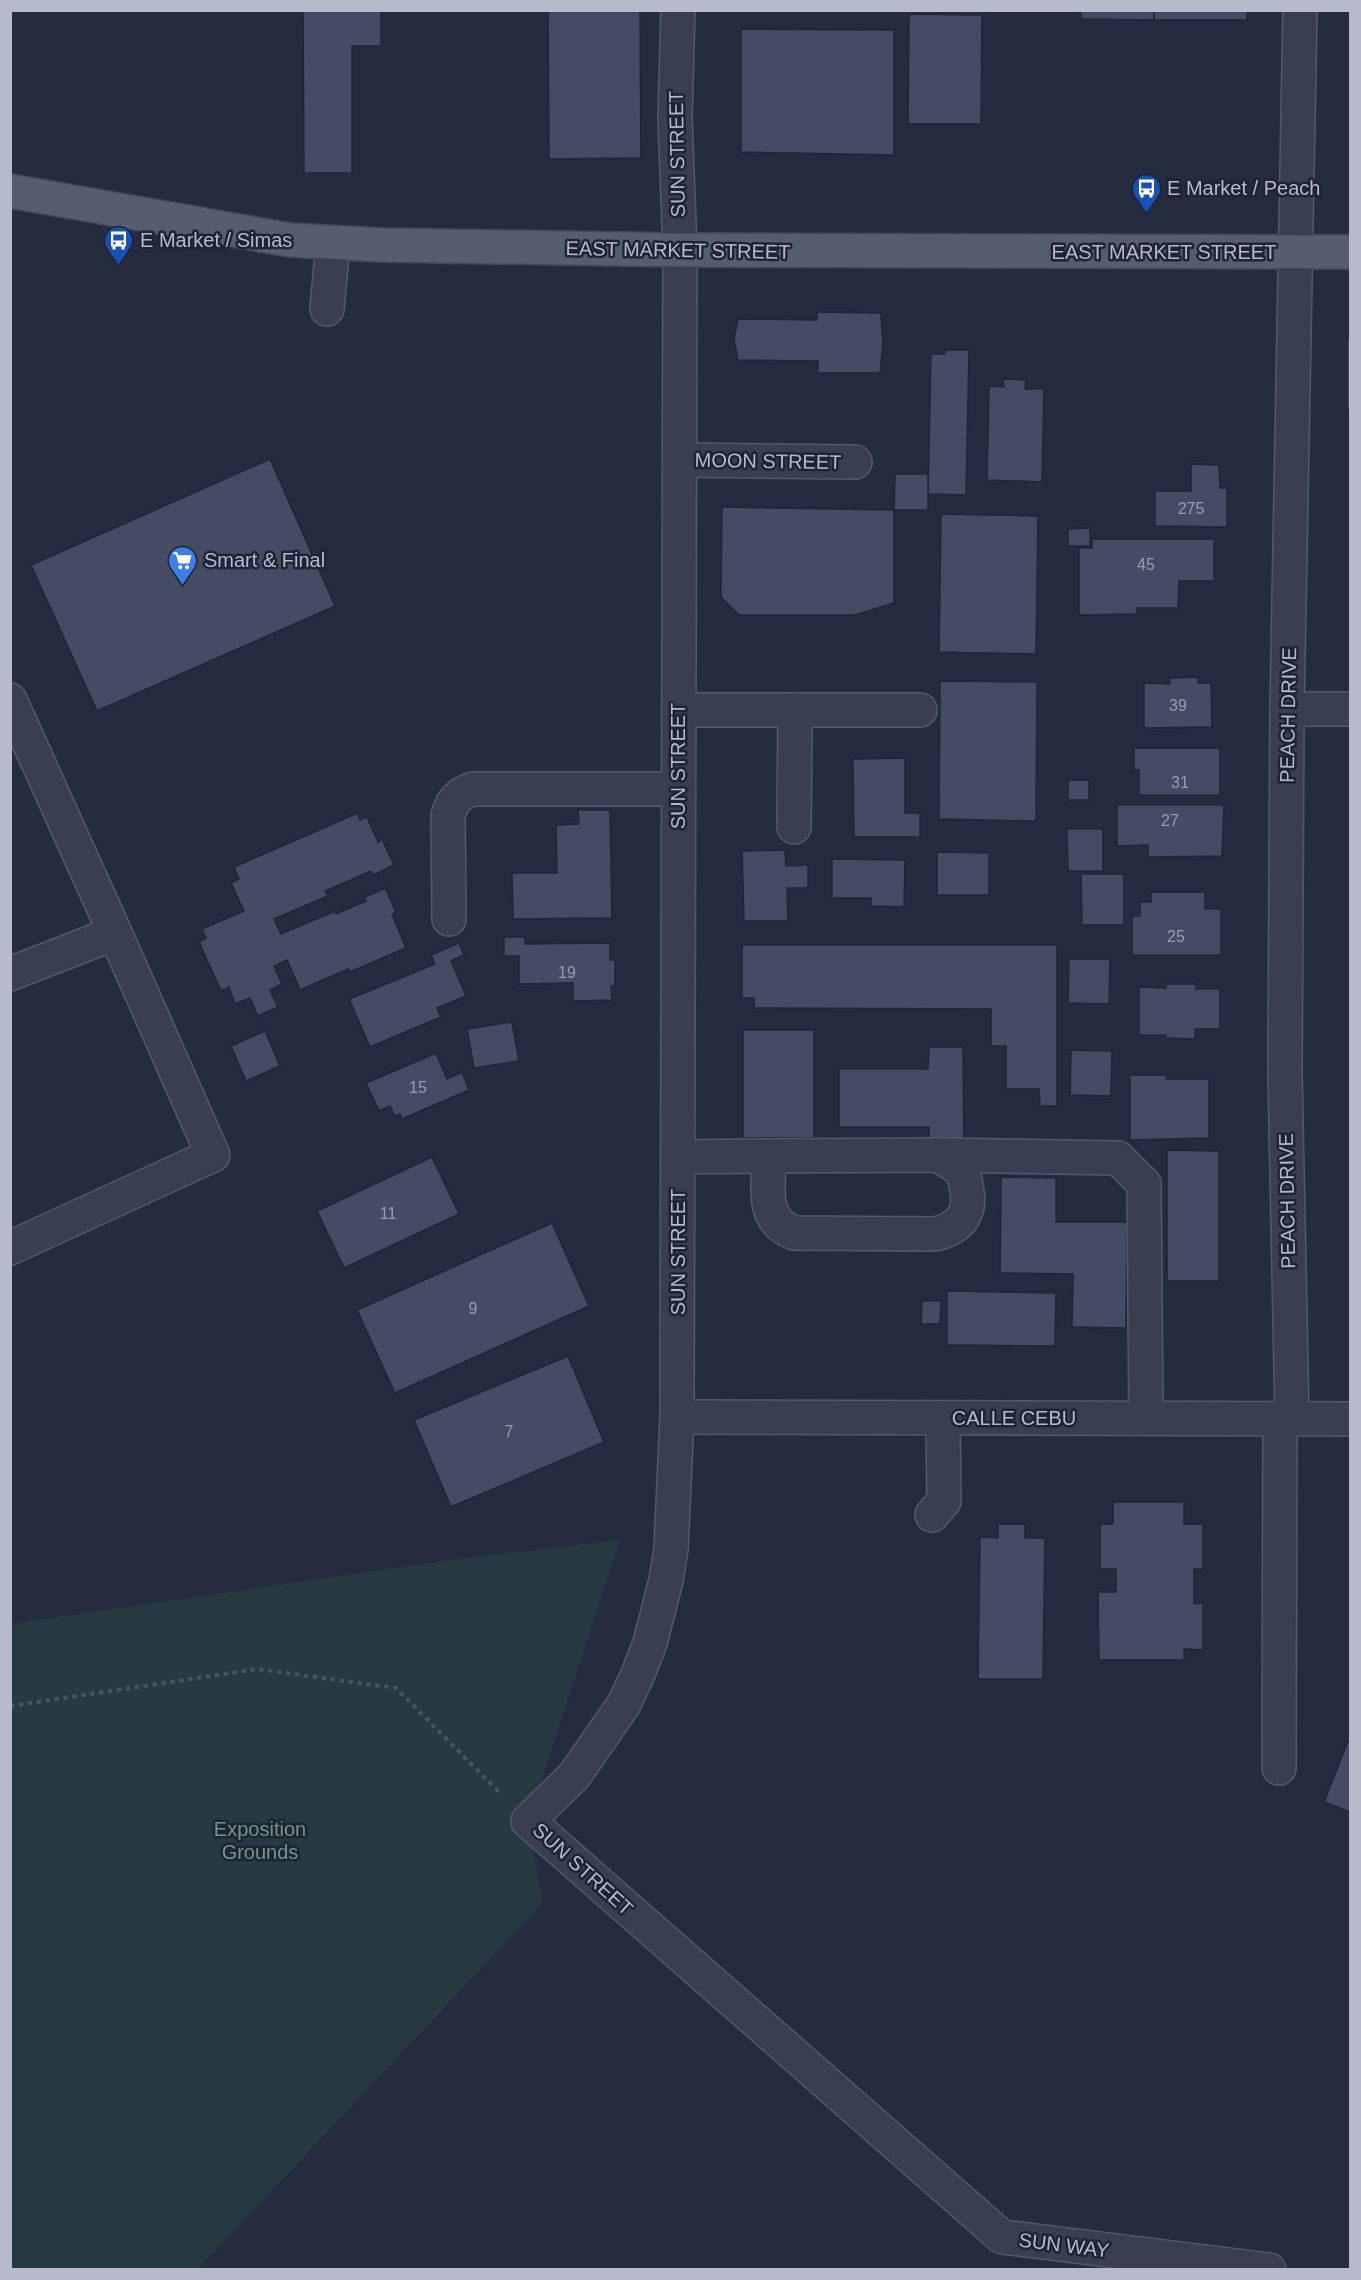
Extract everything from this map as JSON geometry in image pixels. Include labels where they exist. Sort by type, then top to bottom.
[{"type":"main road","name":"EAST MARKET STREET","points":[[10,191],[290,240],[393,246],[680,250],[1350,252]]},
{"type":"street","name":"SUN STREET","points":[[678,10],[675,119],[680,250],[679,1157],[677,1417],[673,1521],[666,1580],[659,1611],[638,1674],[618,1713],[574,1776],[528,1821],[1002,2237]]},
{"type":"street","name":"PEACH DRIVE","points":[[1279,1768],[1286,1419],[1287,709],[1300,10]]},
{"type":"street","points":[[327,309],[333,243]]},
{"type":"street","name":"MOON STREET","points":[[680,460],[855,462]]},
{"type":"street","points":[[10,700],[116,933],[213,1155],[10,1248]]},
{"type":"street","points":[[1287,709],[1350,709]]},
{"type":"street","points":[[679,710],[920,710]]},
{"type":"street","points":[[794,827],[795,710]]},
{"type":"street","points":[[449,919],[448,815],[454,801],[465,792],[473,789],[678,789]]},
{"type":"street","points":[[10,974],[116,933]]},
{"type":"street","points":[[679,1157],[936,1155],[1118,1158],[1144,1184],[1146,1419]]},
{"type":"street","points":[[769,1156],[771,1215],[785,1230],[802,1234],[924,1234],[941,1233],[956,1226],[967,1212],[969,1202],[966,1181],[962,1172],[952,1163],[936,1155]]},
{"type":"street","name":"CALLE CEBU","points":[[677,1417],[1350,1419]]},
{"type":"street","points":[[932,1515],[944,1501],[943,1418]]},
{"type":"street","name":"SUN WAY","points":[[1002,2237],[1269,2270]]},
{"type":"path","points":[[10,1706],[257,1669],[396,1688],[528,1821]]},
{"type":"green space","name":"Exposition Grounds","points":[[620,1540],[528,1821],[543,1903],[198,2269],[11,2269],[10,1624],[456,1559]]},
{"type":"building","points":[[303,10],[381,10],[381,46],[352,46],[352,173],[304,173]]},
{"type":"building","points":[[548,10],[640,10],[641,158],[549,159]]},
{"type":"building","points":[[989,10],[1075,10],[1075,12],[989,12]]},
{"type":"building","points":[[1081,10],[1154,10],[1154,20],[1081,19]]},
{"type":"building","points":[[1154,10],[1247,10],[1247,20],[1154,20]]},
{"type":"building","points":[[909,14],[982,15],[981,124],[908,124]]},
{"type":"building","points":[[741,29],[894,30],[894,155],[741,152]]},
{"type":"building","points":[[817,312],[881,313],[883,344],[880,373],[818,373],[818,361],[738,360],[734,339],[738,319],[817,320]]},
{"type":"building","points":[[1350,337],[1350,409],[1347,409],[1347,340]]},
{"type":"building","points":[[945,350],[969,350],[966,495],[928,494],[931,354],[945,354]]},
{"type":"building","points":[[1003,379],[1026,380],[1025,389],[1044,389],[1042,482],[987,480],[989,386],[1004,387]]},
{"type":"building","name":"Smart & Final","points":[[270,459],[335,606],[97,711],[31,565]]},
{"type":"building","points":[[1191,464],[1219,465],[1220,488],[1227,488],[1227,527],[1155,526],[1155,491],[1191,491]]},
{"type":"building","points":[[895,474],[928,474],[928,510],[894,510]]},
{"type":"building","points":[[722,507],[894,510],[894,603],[855,615],[739,615],[721,597]]},
{"type":"building","points":[[941,514],[1038,516],[1036,654],[939,652]]},
{"type":"building","points":[[1090,528],[1090,546],[1068,546],[1068,529]]},
{"type":"building","points":[[1092,539],[1214,539],[1214,581],[1179,581],[1178,608],[1137,608],[1137,614],[1079,615],[1079,548],[1092,548]]},
{"type":"building","points":[[1198,677],[1198,683],[1211,683],[1212,727],[1144,728],[1144,683],[1170,684],[1169,678]]},
{"type":"building","points":[[940,681],[1037,682],[1036,821],[939,819]]},
{"type":"building","points":[[1134,748],[1220,748],[1220,795],[1139,795],[1139,770],[1134,770]]},
{"type":"building","points":[[905,758],[905,813],[920,813],[920,837],[854,837],[853,759]]},
{"type":"building","points":[[1068,780],[1089,780],[1089,800],[1068,800]]},
{"type":"building","points":[[1117,805],[1224,805],[1222,856],[1148,857],[1148,845],[1117,846]]},
{"type":"building","points":[[578,810],[610,810],[612,918],[513,919],[512,873],[557,873],[556,825],[579,824]]},
{"type":"building","points":[[358,813],[360,820],[367,817],[378,842],[382,839],[394,865],[373,875],[371,871],[325,891],[328,896],[274,919],[281,934],[335,911],[336,914],[366,901],[365,897],[385,888],[396,912],[392,914],[406,948],[350,972],[348,969],[300,990],[287,960],[274,966],[282,984],[270,990],[278,1007],[258,1016],[250,998],[235,1004],[229,987],[221,991],[199,942],[206,938],[202,929],[244,911],[231,883],[239,879],[234,867]]},
{"type":"building","points":[[1067,829],[1103,829],[1103,871],[1068,871]]},
{"type":"building","points":[[785,850],[786,866],[808,865],[808,888],[787,888],[788,921],[744,921],[742,851]]},
{"type":"building","points":[[937,852],[989,853],[989,895],[937,895]]},
{"type":"building","points":[[832,859],[905,860],[904,907],[871,906],[871,898],[832,898]]},
{"type":"building","points":[[1081,874],[1124,874],[1124,925],[1082,925]]},
{"type":"building","points":[[1151,892],[1205,892],[1205,909],[1221,909],[1221,955],[1132,955],[1132,916],[1140,916],[1140,902],[1151,902]]},
{"type":"building","points":[[504,937],[525,937],[525,944],[610,943],[610,960],[615,960],[615,986],[611,986],[612,1000],[573,1001],[573,983],[519,984],[519,956],[504,956]]},
{"type":"building","points":[[459,943],[464,955],[451,961],[466,996],[437,1008],[441,1017],[370,1047],[349,999],[435,964],[431,955]]},
{"type":"building","points":[[742,945],[1057,945],[1057,1106],[1040,1106],[1039,1089],[1006,1089],[1006,1046],[991,1046],[991,1009],[754,1008],[754,998],[742,998]]},
{"type":"building","points":[[1069,959],[1110,959],[1109,1004],[1068,1003]]},
{"type":"building","points":[[1166,984],[1196,984],[1196,989],[1220,989],[1220,1029],[1195,1029],[1195,1039],[1166,1038],[1166,1035],[1139,1035],[1139,987],[1166,988]]},
{"type":"building","points":[[512,1022],[519,1061],[474,1068],[467,1029]]},
{"type":"building","points":[[743,1030],[814,1030],[814,1138],[743,1138]]},
{"type":"building","points":[[265,1031],[280,1066],[246,1081],[231,1046]]},
{"type":"building","points":[[929,1047],[963,1047],[964,1140],[929,1140],[929,1127],[839,1127],[839,1069],[928,1069]]},
{"type":"building","points":[[1071,1050],[1112,1051],[1111,1096],[1070,1095]]},
{"type":"building","points":[[436,1053],[447,1079],[462,1072],[469,1090],[402,1119],[400,1114],[395,1116],[390,1106],[379,1111],[366,1083]]},
{"type":"building","points":[[1130,1075],[1166,1075],[1166,1079],[1209,1079],[1209,1138],[1130,1140]]},
{"type":"building","points":[[1167,1150],[1219,1151],[1219,1281],[1167,1281]]},
{"type":"building","points":[[432,1157],[459,1214],[344,1268],[317,1211]]},
{"type":"building","points":[[1001,1177],[1056,1178],[1056,1222],[1127,1222],[1126,1328],[1072,1327],[1073,1274],[1000,1273]]},
{"type":"building","points":[[552,1223],[589,1306],[395,1393],[357,1310]]},
{"type":"building","points":[[947,1291],[1056,1293],[1055,1346],[947,1345]]},
{"type":"building","points":[[922,1301],[941,1301],[940,1324],[921,1324]]},
{"type":"building","points":[[568,1356],[604,1442],[451,1507],[414,1420]]},
{"type":"building","points":[[1113,1502],[1184,1502],[1184,1524],[1203,1524],[1203,1569],[1194,1569],[1194,1604],[1203,1603],[1203,1650],[1184,1649],[1184,1660],[1099,1660],[1098,1592],[1116,1592],[1116,1569],[1100,1569],[1100,1524],[1113,1524]]},
{"type":"building","points":[[998,1524],[1025,1524],[1025,1538],[1045,1538],[1043,1679],[978,1679],[980,1537],[998,1538]]},
{"type":"building","points":[[1350,1736],[1350,1812],[1324,1802]]},
{"type":"place","name":"E Market / Peach","points":[[1146,214]]},
{"type":"place","name":"E Market / Simas","points":[[119,266]]},
{"type":"place","name":"Smart & Final","points":[[183,586]]}]
